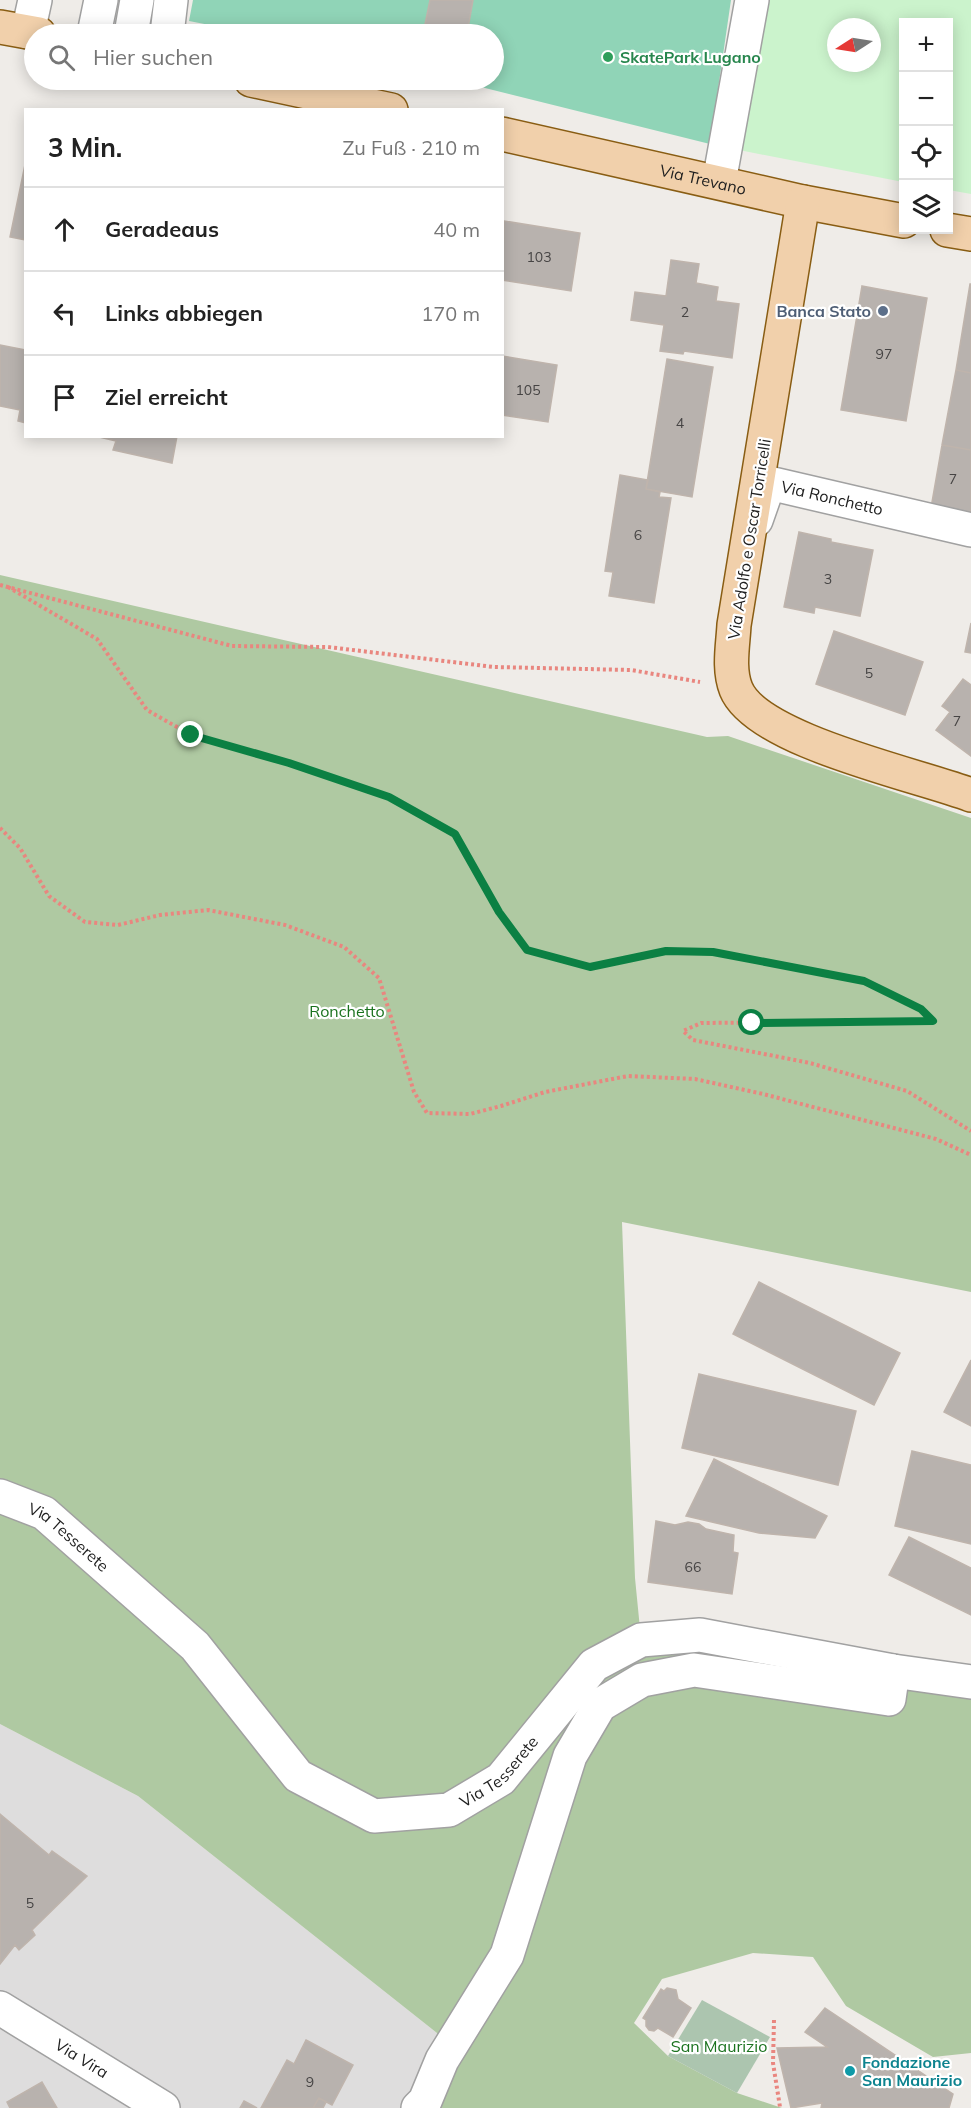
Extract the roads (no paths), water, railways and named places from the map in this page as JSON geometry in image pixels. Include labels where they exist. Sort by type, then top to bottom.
[{"type":"main road","points":[[298,90],[382,108]]},
{"type":"main road","name":"Via Trevano","points":[[504,134],[803,202],[899,220]]},
{"type":"main road","name":"Via Adolfo e Oscar Torricelli","points":[[803,202],[734,624],[732,660],[736,689],[750,709],[779,728],[860,760],[971,795]]},
{"type":"main road","points":[[953,231],[971,234]]},
{"type":"street","points":[[26,24],[35,0]]},
{"type":"street","points":[[96,24],[101,0]]},
{"type":"street","points":[[133,24],[137,0]]},
{"type":"street","points":[[168,24],[171,0]]},
{"type":"street","points":[[719,182],[752,0]]},
{"type":"street","name":"Via Ronchetto","points":[[744,556],[769,483],[971,530]]},
{"type":"street","name":"Via Tesserete","points":[[0,1496],[44,1513],[195,1646],[298,1776],[374,1816],[449,1810],[501,1779],[594,1665],[641,1640],[700,1635],[893,1671],[971,1682]]},
{"type":"street","points":[[418,2108],[425,2101],[442,2060],[507,1955],[570,1756],[600,1705],[642,1680],[694,1670],[889,1699],[893,1671]]},
{"type":"street","name":"Via Vira","points":[[0,2008],[163,2108]]},
{"type":"place","name":"SkatePark Lugano","points":[[608,57]]},
{"type":"place","name":"Banca Stato","points":[[883,311]]},
{"type":"place","name":"Fondazione San Maurizio","points":[[850,2071]]},
{"type":"park label","name":"Ronchetto","points":[[347,1011]]},
{"type":"park label","name":"San Maurizio","points":[[719,2046]]}]
